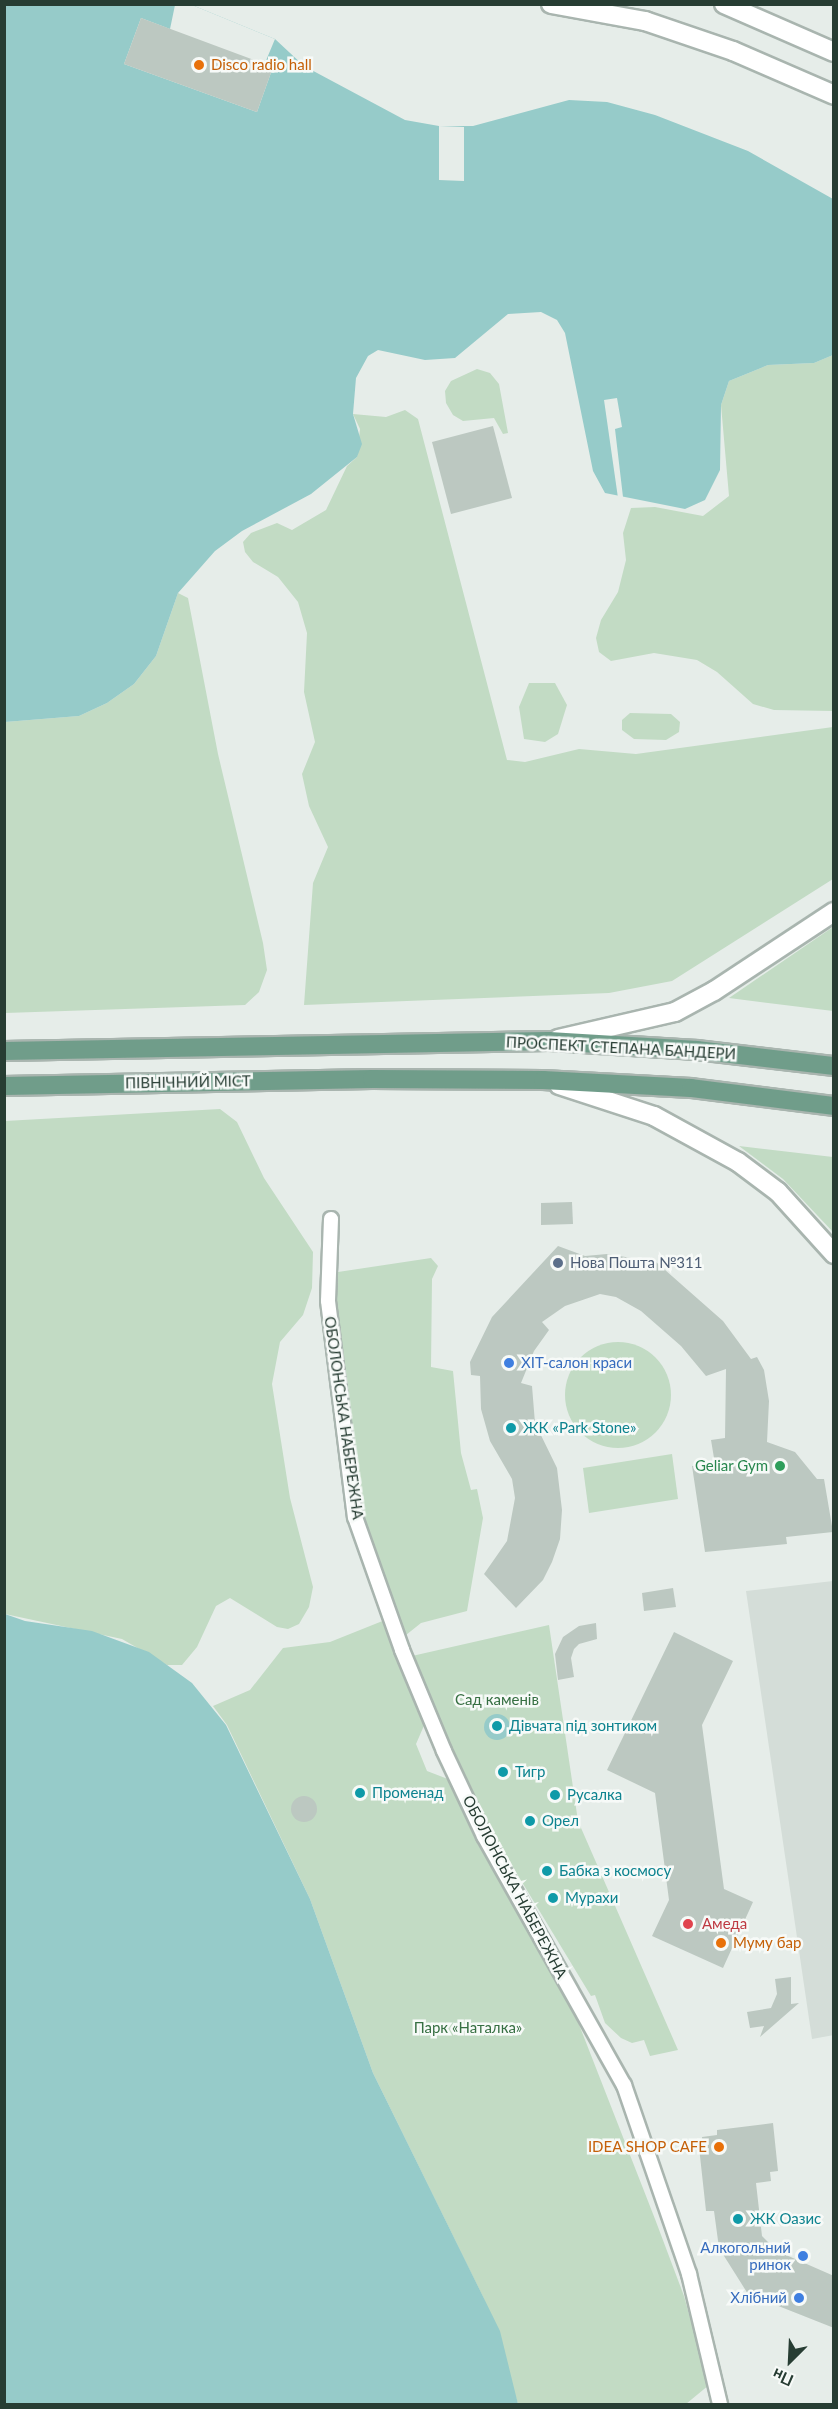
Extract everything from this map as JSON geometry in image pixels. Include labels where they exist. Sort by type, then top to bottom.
[{"type":"main road","points":[[552,4],[645,21],[733,51],[834,94]]},
{"type":"main road","points":[[724,4],[834,52]]},
{"type":"main road","points":[[549,1041],[675,1012],[714,992],[834,912]]},
{"type":"main road","name":"ПРОСПЕКТ СТЕПАНА БАНДЕРИ","points":[[4,1051],[371,1042],[549,1041],[697,1050],[834,1066]]},
{"type":"main road","name":"ПІВНІЧНИЙ МІСТ","points":[[4,1086],[372,1079],[543,1080]]},
{"type":"main road","points":[[543,1080],[691,1088],[834,1106]]},
{"type":"main road","points":[[543,1080],[654,1116],[712,1147],[778,1192],[834,1254]]},
{"type":"street","name":"ОБОЛОНСЬКА НАБЕРЕЖНА","points":[[331,1219],[328,1301],[355,1517],[402,1650],[444,1751],[484,1836],[624,2085],[689,2274],[720,2404]]},
{"type":"shaded area","points":[[833,1581],[834,2035],[812,2039],[746,1591]]},
{"type":"green space","points":[[833,355],[833,711],[774,710],[753,704],[717,672],[697,660],[654,653],[611,661],[599,652],[596,638],[601,620],[618,592],[626,560],[623,533],[631,508],[655,507],[703,516],[729,496],[721,405],[729,381],[768,365],[814,363]]},
{"type":"green space","points":[[477,369],[490,373],[499,384],[508,433],[503,434],[494,418],[463,421],[453,415],[446,403],[445,391],[451,381]]},
{"type":"green space","points":[[405,410],[418,419],[507,760],[525,762],[579,749],[636,754],[833,727],[833,879],[672,981],[609,993],[304,1005],[313,883],[328,847],[309,806],[302,774],[315,742],[304,692],[307,633],[298,602],[278,577],[253,562],[245,552],[243,542],[251,533],[277,523],[292,530],[326,510],[347,466],[357,457],[360,429],[353,414],[386,417]]},
{"type":"green space","points":[[178,593],[188,598],[218,754],[263,943],[267,970],[259,992],[245,1005],[5,1013],[5,722],[79,716],[107,703],[134,684],[156,656]]},
{"type":"green space","points":[[529,683],[555,683],[567,705],[558,734],[545,742],[524,739],[519,707]]},
{"type":"green space","points":[[630,713],[671,714],[680,722],[679,732],[666,740],[634,739],[622,730],[622,720]]},
{"type":"green space","points":[[833,927],[833,1011],[729,998]]},
{"type":"green space","points":[[220,1109],[237,1122],[264,1178],[313,1252],[312,1288],[303,1315],[280,1342],[272,1384],[290,1498],[313,1587],[309,1607],[299,1624],[288,1629],[277,1627],[230,1598],[216,1606],[197,1647],[182,1665],[167,1665],[122,1639],[5,1614],[5,1121]]},
{"type":"green space","points":[[739,1146],[833,1157],[833,1232],[783,1179]]},
{"type":"green space","points":[[431,1258],[438,1266],[432,1279],[431,1367],[453,1371],[461,1453],[471,1490],[477,1489],[483,1518],[467,1611],[421,1623],[406,1635],[360,1516],[331,1297],[338,1272]]},
{"type":"green space","points":[[618,1342],[638,1346],[656,1357],[667,1375],[671,1395],[667,1415],[656,1433],[638,1444],[618,1448],[598,1444],[580,1433],[569,1415],[565,1395],[569,1375],[580,1357],[598,1346]]},
{"type":"green space","points":[[672,1454],[678,1499],[589,1513],[583,1468]]},
{"type":"green space","name":"Парк «Наталка»","points":[[385,1620],[426,1721],[416,1744],[427,1771],[453,1781],[562,1981],[655,2219],[684,2296],[709,2385],[686,2404],[518,2404],[483,2297],[373,2073],[310,1899],[227,1725],[213,1706],[250,1690],[283,1648],[330,1642]]},
{"type":"green space","name":"Сад каменів","points":[[549,1625],[578,1821],[678,2050],[650,2056],[644,2040],[632,2043],[621,2038],[605,2023],[595,1995],[591,1996],[482,1816],[412,1656]]},
{"type":"water","points":[[5,5],[192,5],[275,39],[304,66],[405,120],[439,126],[473,126],[569,100],[607,102],[655,115],[748,151],[833,199],[833,355],[814,363],[768,365],[729,381],[721,405],[720,470],[705,500],[685,509],[605,493],[593,471],[565,333],[557,320],[541,312],[508,314],[455,358],[425,360],[378,350],[368,356],[356,378],[353,414],[362,444],[357,457],[311,494],[242,531],[215,551],[178,593],[156,656],[134,684],[107,703],[79,716],[5,722]]},
{"type":"water","points":[[5,1614],[25,1621],[92,1631],[149,1652],[192,1683],[226,1725],[310,1899],[373,2073],[500,2331],[518,2404],[5,2404]]},
{"type":"water","points":[[497,1714],[507,1717],[510,1727],[507,1737],[497,1740],[487,1737],[484,1727],[487,1717]]},
{"type":"pier","name":"Disco radio hall","points":[[175,5],[192,5],[275,39],[265,63],[273,67],[257,112],[124,64],[141,18],[170,29]]},
{"type":"pier","points":[[439,126],[464,127],[464,181],[439,180]]},
{"type":"pier","points":[[617,398],[622,427],[615,429],[623,497],[618,498],[604,400]]},
{"type":"building","name":"Disco radio hall","points":[[141,18],[273,67],[257,112],[124,64]]},
{"type":"building","points":[[493,426],[512,498],[451,514],[432,442]]},
{"type":"building","points":[[572,1202],[573,1224],[541,1225],[541,1203]]},
{"type":"building","name":"ЖК «Park Stone»","points":[[558,1246],[585,1256],[607,1254],[656,1262],[723,1321],[751,1359],[757,1357],[764,1370],[769,1401],[767,1442],[795,1452],[817,1479],[824,1479],[833,1532],[786,1537],[787,1544],[705,1552],[692,1466],[715,1464],[711,1440],[725,1438],[726,1369],[706,1376],[681,1346],[641,1311],[616,1297],[600,1294],[565,1306],[542,1322],[549,1330],[534,1351],[521,1383],[532,1386],[535,1423],[557,1468],[562,1510],[560,1539],[552,1562],[543,1580],[516,1608],[484,1574],[507,1541],[515,1498],[512,1479],[490,1441],[481,1409],[480,1376],[471,1375],[470,1362],[492,1317]]},
{"type":"building","points":[[673,1588],[676,1607],[644,1611],[642,1593]]},
{"type":"building","points":[[596,1623],[597,1639],[579,1644],[574,1649],[571,1658],[574,1677],[558,1680],[555,1654],[563,1637],[579,1626]]},
{"type":"building","points":[[674,1632],[733,1661],[702,1725],[724,1889],[753,1902],[723,1968],[652,1936],[669,1900],[655,1793],[607,1770]]},
{"type":"building","points":[[304,1796],[313,1800],[317,1809],[313,1818],[304,1822],[295,1818],[291,1809],[295,1800]]},
{"type":"building","points":[[791,1977],[791,2004],[799,2003],[760,2037],[764,2026],[750,2028],[747,2012],[771,2008],[777,1994],[775,1979]]},
{"type":"building","name":"ЖК Оазис","points":[[773,2123],[778,2171],[770,2172],[771,2181],[756,2183],[762,2236],[777,2251],[834,2276],[834,2328],[748,2294],[719,2248],[714,2211],[706,2211],[699,2147],[703,2147],[702,2137],[717,2135],[717,2130]]},
{"type":"place","name":"Disco radio hall","points":[[199,65]]},
{"type":"place","name":"Нова Пошта №311","points":[[558,1263]]},
{"type":"place","name":"ХІТ-салон краси","points":[[509,1363]]},
{"type":"place","name":"ЖК «Park Stone»","points":[[511,1428]]},
{"type":"place","name":"Geliar Gym","points":[[780,1466]]},
{"type":"place","name":"Дівчата під зонтиком","points":[[497,1726]]},
{"type":"place","name":"Тигр","points":[[503,1772]]},
{"type":"place","name":"Променад","points":[[360,1793]]},
{"type":"place","name":"Русалка","points":[[555,1795]]},
{"type":"place","name":"Орел","points":[[530,1821]]},
{"type":"place","name":"Бабка з космосу","points":[[547,1871]]},
{"type":"place","name":"Мурахи","points":[[553,1898]]},
{"type":"place","name":"Амеда","points":[[688,1924]]},
{"type":"place","name":"Муму бар","points":[[721,1943]]},
{"type":"place","name":"IDEA SHOP CAFE","points":[[719,2147]]},
{"type":"place","name":"ЖК Оазис","points":[[738,2219]]},
{"type":"place","name":"Алкогольний ринок","points":[[803,2256]]},
{"type":"place","name":"Хлібний","points":[[799,2298]]}]
